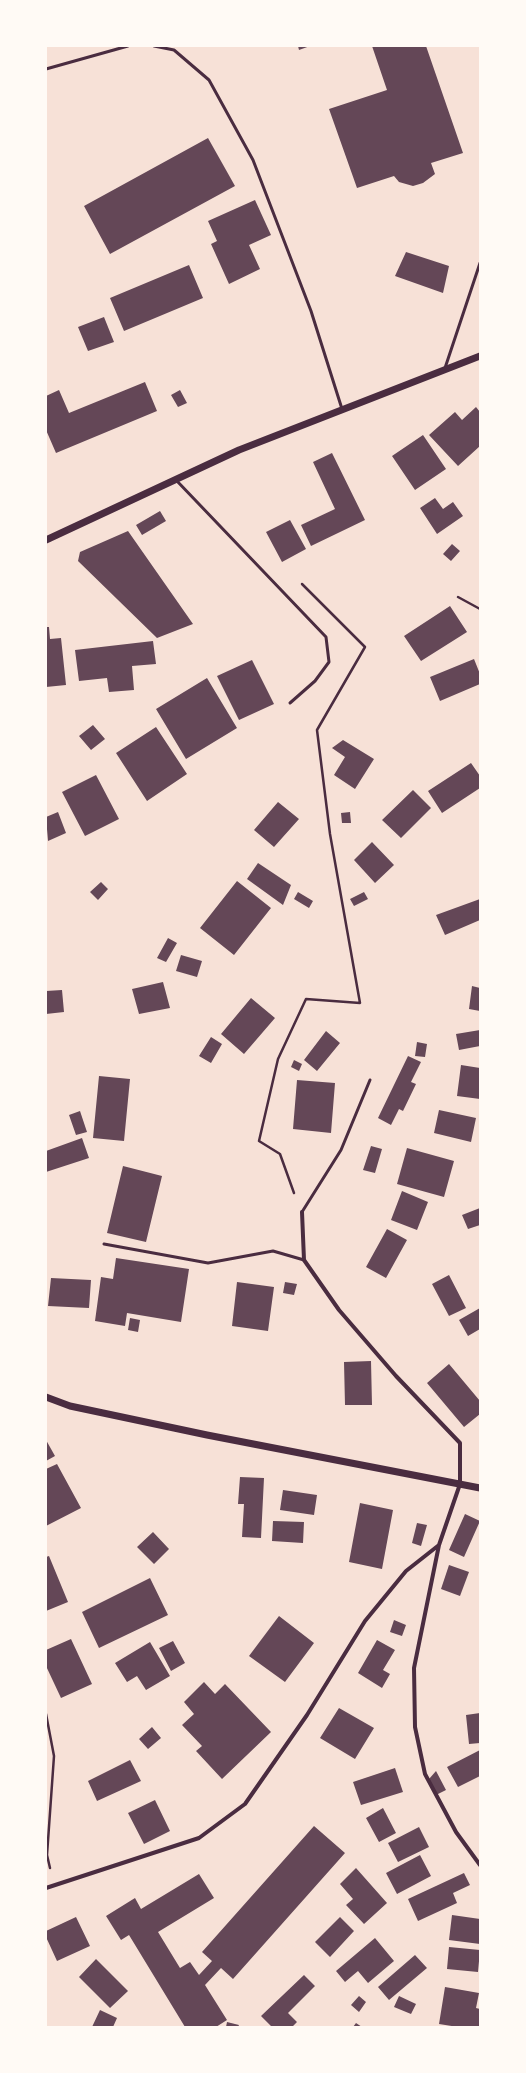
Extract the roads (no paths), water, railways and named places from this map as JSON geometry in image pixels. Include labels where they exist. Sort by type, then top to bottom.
[{"type":"street","points":[[46,540],[239,450],[444,372],[480,356]]},
{"type":"street","points":[[302,1212],[304,1260],[339,1310],[396,1376],[460,1444],[460,1484],[439,1545],[414,1668],[415,1727],[425,1774],[456,1832],[480,1865]]},
{"type":"street","points":[[46,1397],[70,1406],[192,1432],[480,1488]]},
{"type":"street","points":[[46,1888],[200,1838],[245,1804],[307,1715],[365,1620],[406,1572],[439,1545]]},
{"type":"lane","points":[[46,69],[128,46]]},
{"type":"lane","points":[[154,46],[174,50],[209,80],[253,160],[311,310],[343,411]]},
{"type":"lane","points":[[444,372],[480,263]]},
{"type":"lane","points":[[174,479],[326,637],[329,662],[315,681],[290,703]]},
{"type":"lane","points":[[302,1212],[341,1150],[370,1080]]},
{"type":"lane","points":[[104,1244],[208,1263],[273,1251],[304,1260]]}]
